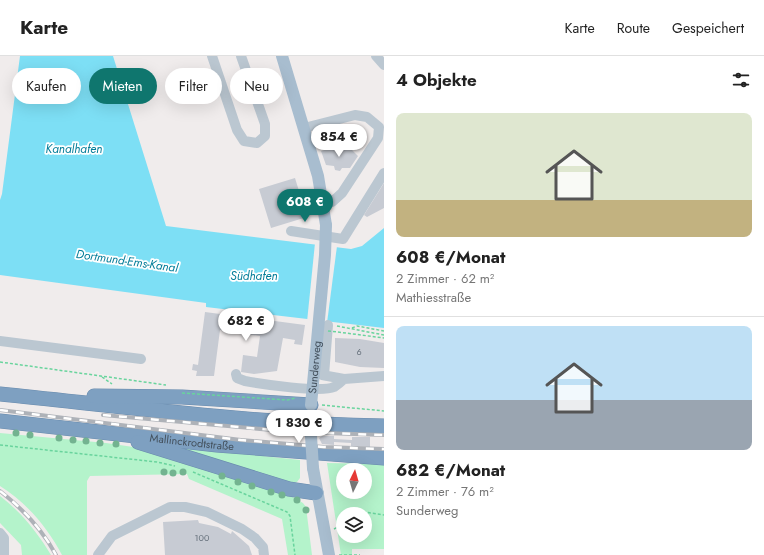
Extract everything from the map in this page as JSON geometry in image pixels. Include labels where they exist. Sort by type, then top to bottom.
[{"type":"highway","points":[[0,394],[147,410],[337,425],[384,426]]},
{"type":"highway","points":[[32,397],[182,395],[311,405]]},
{"type":"highway","name":"Mallinckrodtstraße","points":[[0,421],[217,445],[384,458]]},
{"type":"highway","points":[[117,433],[150,446],[289,489],[316,493]]},
{"type":"main road","name":"Sunderweg","points":[[282,56],[318,176],[326,226],[325,255],[311,405],[311,444],[316,493],[329,555]]},
{"type":"street","points":[[212,56],[237,130],[244,141],[257,143],[265,136],[265,124],[241,56]]},
{"type":"street","points":[[376,56],[384,65]]},
{"type":"street","points":[[304,128],[355,115],[367,118],[379,127],[378,138],[342,192],[332,202],[323,203]]},
{"type":"street","points":[[291,231],[343,239],[384,173]]},
{"type":"street","points":[[327,328],[323,375],[344,379],[384,376]]},
{"type":"street","points":[[0,341],[141,359]]},
{"type":"street","points":[[236,374],[237,378],[245,381],[297,388],[329,388],[334,387],[344,379]]},
{"type":"street","points":[[98,555],[112,536],[170,507],[185,507],[207,512],[242,529],[255,538],[263,547],[264,555]]},
{"type":"street","points":[[0,533],[4,538],[4,555]]},
{"type":"path","points":[[327,328],[352,328],[358,326],[384,331]]},
{"type":"path","points":[[327,328],[338,332],[384,336]]},
{"type":"path","points":[[352,328],[357,331],[384,336]]},
{"type":"path","points":[[0,362],[101,376]]},
{"type":"path","points":[[182,395],[287,400],[296,398]]},
{"type":"path","points":[[0,445],[149,461],[178,467]]},
{"type":"path","points":[[193,472],[287,512],[290,516],[296,555]]},
{"type":"path","points":[[372,513],[384,515]]},
{"type":"path","points":[[332,530],[336,528]]},
{"type":"path","points":[[343,554],[360,555]]},
{"type":"green space","points":[[0,433],[106,443],[147,449],[286,493],[303,503],[306,507],[312,555],[288,555],[282,519],[189,479],[187,474],[90,476],[87,481],[87,555],[62,555],[36,516],[10,492],[0,486]]},
{"type":"green space","points":[[174,446],[300,460],[300,478],[297,482],[292,483]]},
{"type":"green space","points":[[327,463],[336,463],[336,499],[372,499],[372,464],[384,464],[384,549],[352,549],[352,555],[341,555],[339,543],[372,543],[372,507],[336,507],[336,522]]},
{"type":"green space","points":[[0,496],[28,523],[51,555],[22,555],[21,545],[0,523]]},
{"type":"water","name":"Südhafen","points":[[20,56],[113,56],[117,68],[89,68],[89,104],[128,104],[166,226],[351,249],[362,246],[384,228],[384,328],[206,307],[206,303],[0,275],[0,200],[14,104],[81,104],[81,68],[18,68]]},
{"type":"pier","points":[[315,243],[337,246],[327,323],[307,322]]},
{"type":"building","points":[[337,146],[348,149],[349,147],[358,156],[350,168],[342,168],[340,171],[335,170],[334,166],[326,165],[321,151]]},
{"type":"building","points":[[295,178],[307,217],[271,228],[259,189]]},
{"type":"building","points":[[384,183],[384,208],[367,217],[364,215]]},
{"type":"building","points":[[205,312],[305,325],[302,345],[294,344],[295,340],[283,338],[277,371],[254,374],[241,372],[243,355],[257,357],[260,336],[220,330],[214,376],[196,376],[197,371],[192,370],[193,364],[198,365]]},
{"type":"building","points":[[335,338],[360,339],[384,343],[384,368],[360,367],[335,362]]},
{"type":"building","points":[[322,436],[334,436],[334,439],[352,440],[352,437],[370,437],[370,447],[351,446],[351,443],[334,442],[334,445],[322,444],[319,438]]},
{"type":"building","points":[[198,520],[199,523],[218,527],[231,534],[232,531],[249,546],[252,555],[165,555],[163,522]]},
{"type":"railway","points":[[0,410],[241,440],[324,447],[384,449]]},
{"type":"railway","points":[[103,415],[295,432],[384,435]]},
{"type":"railway","points":[[0,491],[31,520],[45,537],[56,555]]},
{"type":"water label","name":"Kanalhafen","points":[[74,149]]},
{"type":"water label","name":"Dortmund-Ems-Kanal","points":[[127,261]]}]
